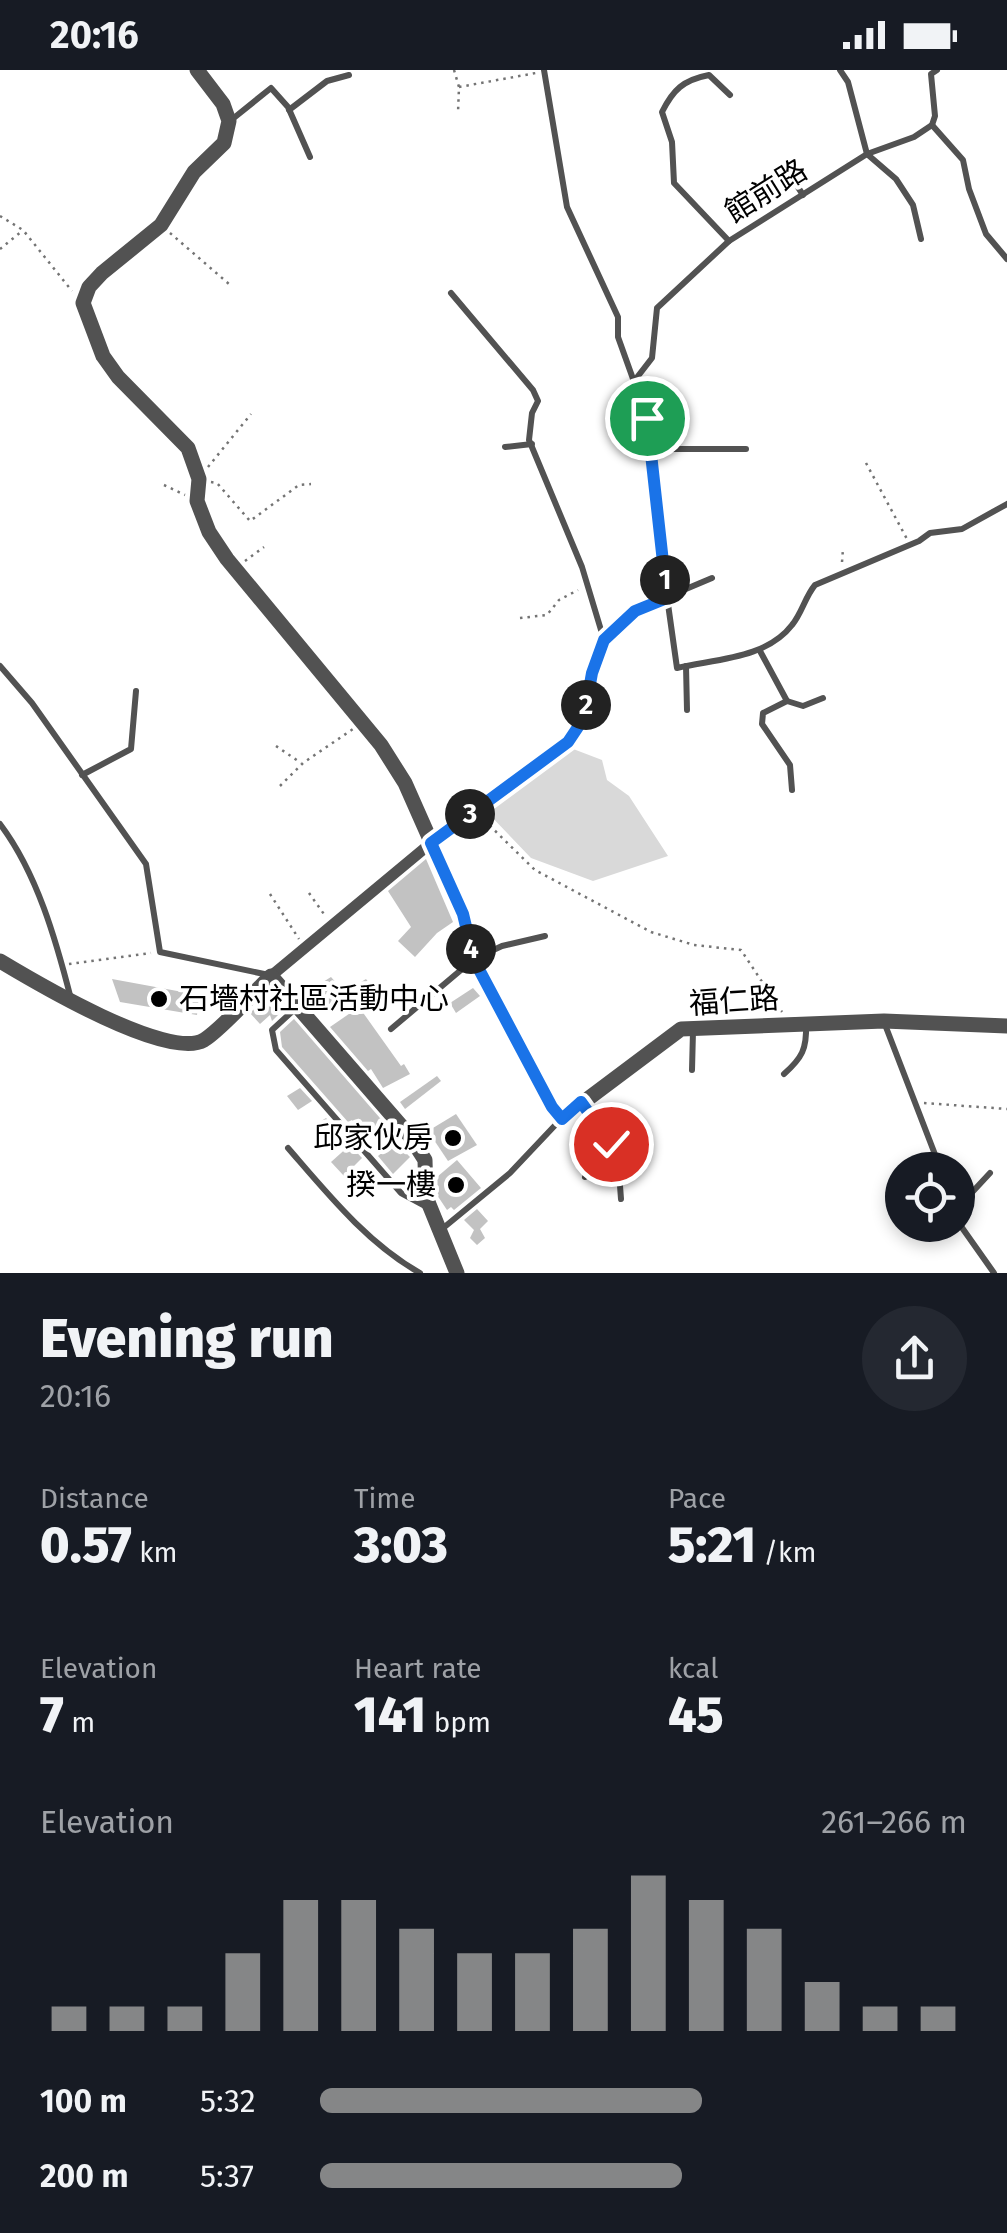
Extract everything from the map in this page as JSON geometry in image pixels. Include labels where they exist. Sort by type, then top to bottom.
[{"type":"street","points":[[197,70],[223,104],[229,122],[224,143],[194,172],[161,225],[102,273],[89,287],[83,303],[104,356],[118,377],[188,448],[199,479],[197,501],[209,532],[363,723],[405,782],[463,914],[474,960],[562,1119]]},
{"type":"street","points":[[0,961],[73,1004],[176,1044],[202,1042],[304,947],[431,843]]},
{"type":"street","points":[[271,976],[409,1136],[425,1160],[426,1196],[458,1273]]},
{"type":"street","name":"福仁路","points":[[562,1119],[681,1028],[884,1021],[1007,1026]]},
{"type":"lane","points":[[840,70],[848,82],[867,154],[896,179],[913,205],[921,239]]},
{"type":"lane","points":[[937,70],[931,74],[935,116],[932,125],[963,160],[969,190],[986,234],[1007,259]]},
{"type":"lane","points":[[544,71],[566,206],[618,317],[618,338],[647,418],[677,668],[760,651],[792,625],[815,585],[930,533],[962,529],[1007,504]]},
{"type":"lane","points":[[289,110],[327,81],[349,76]]},
{"type":"lane","points":[[729,241],[674,183],[672,142],[662,112],[672,92],[690,78],[708,76],[730,95]]},
{"type":"lane","points":[[229,122],[271,88],[289,110],[310,157]]},
{"type":"lane","name":"館前路","points":[[634,380],[652,358],[658,308],[729,241],[867,154],[932,125]]},
{"type":"lane","points":[[783,164],[803,195]]},
{"type":"lane","points":[[451,294],[533,390],[538,401],[532,413],[529,440],[588,587],[604,640]]},
{"type":"lane","points":[[505,447],[532,444]]},
{"type":"lane","points":[[650,449],[746,449]]},
{"type":"lane","points":[[431,843],[568,742],[584,718],[592,673],[604,640],[635,611],[712,578]]},
{"type":"lane","points":[[760,651],[787,701],[802,706],[823,698]]},
{"type":"lane","points":[[0,666],[32,703],[146,864],[160,952],[271,976]]},
{"type":"lane","points":[[686,666],[688,710]]},
{"type":"lane","points":[[82,774],[131,749],[136,691]]},
{"type":"lane","points":[[787,701],[763,713],[762,724],[790,765],[792,790]]},
{"type":"lane","points":[[0,824],[15,844],[57,943],[73,1004]]},
{"type":"lane","points":[[391,1029],[474,960],[502,946],[545,936]]},
{"type":"lane","points":[[300,1006],[272,1030],[276,1050],[401,1193],[432,1210]]},
{"type":"lane","points":[[884,1021],[934,1152]]},
{"type":"lane","points":[[784,1074],[801,1059],[806,1043],[798,1024]]},
{"type":"lane","points":[[692,1070],[693,1028]]},
{"type":"lane","points":[[581,1102],[611,1144],[620,1166],[621,1199]]},
{"type":"lane","points":[[441,1230],[510,1173],[562,1119]]},
{"type":"lane","points":[[585,1177],[591,1162],[611,1144]]},
{"type":"lane","points":[[288,1148],[393,1258],[420,1273]]},
{"type":"lane","points":[[975,1189],[990,1173]]},
{"type":"lane","points":[[972,1242],[994,1273]]},
{"type":"path","points":[[454,70],[459,87],[458,113]]},
{"type":"path","points":[[459,87],[544,71]]},
{"type":"path","points":[[0,216],[23,230],[83,303]]},
{"type":"path","points":[[161,225],[228,284]]},
{"type":"path","points":[[0,249],[23,230]]},
{"type":"path","points":[[251,414],[199,479],[217,483],[250,520],[299,485],[311,484]]},
{"type":"path","points":[[866,463],[910,544]]},
{"type":"path","points":[[164,485],[197,501]]},
{"type":"path","points":[[235,569],[264,547]]},
{"type":"path","points":[[840,574],[843,549]]},
{"type":"path","points":[[520,618],[548,614],[560,600],[588,587]]},
{"type":"path","points":[[280,786],[302,764],[363,723]]},
{"type":"path","points":[[276,746],[302,764]]},
{"type":"path","points":[[474,810],[535,870],[651,932],[694,945],[741,950],[798,1024]]},
{"type":"path","points":[[309,893],[331,924]]},
{"type":"path","points":[[270,894],[304,947]]},
{"type":"path","points":[[63,966],[160,952]]},
{"type":"path","points":[[915,1102],[1007,1110]]},
{"type":"shaded area","points":[[568,747],[602,760],[607,780],[629,796],[668,856],[593,881],[531,858],[486,811],[491,802]]},
{"type":"building","points":[[426,859],[453,922],[415,957],[398,941],[411,927],[388,891]]},
{"type":"building","points":[[331,977],[346,994],[317,1012],[302,995]]},
{"type":"building","name":"石墻村社區活動中心","points":[[112,979],[199,995],[197,1015],[120,1002]]},
{"type":"building","points":[[366,979],[376,992],[365,999],[356,985]]},
{"type":"building","points":[[473,988],[480,996],[456,1013],[450,1003]]},
{"type":"building","points":[[266,997],[280,1013],[272,1021],[270,1015],[260,1024],[250,1013]]},
{"type":"building","points":[[359,1007],[410,1074],[383,1088],[371,1069],[368,1071],[330,1027]]},
{"type":"building","points":[[294,1019],[386,1125],[366,1142],[352,1120],[348,1122],[282,1047],[280,1032]]},
{"type":"building","points":[[437,1076],[441,1081],[405,1109],[400,1102]]},
{"type":"building","points":[[300,1088],[312,1101],[298,1110],[287,1096]]},
{"type":"building","name":"邱家伙房","points":[[456,1114],[477,1145],[448,1161],[428,1131]]},
{"type":"building","points":[[326,1118],[337,1130],[325,1138],[315,1125]]},
{"type":"building","points":[[395,1142],[410,1157],[393,1174],[378,1156]]},
{"type":"building","points":[[350,1145],[362,1158],[344,1176],[331,1162]]},
{"type":"building","name":"揆一樓","points":[[457,1160],[481,1188],[454,1210],[447,1210],[437,1195],[437,1177]]},
{"type":"building","points":[[477,1209],[488,1221],[480,1229],[485,1238],[477,1245],[470,1238],[474,1230],[464,1220]]},
{"type":"place","name":"石墻村社區活動中心","points":[[159,999]]},
{"type":"place","name":"邱家伙房","points":[[453,1138]]},
{"type":"place","name":"揆一樓","points":[[456,1185]]},
{"type":"route","points":[[611,1144],[581,1102],[562,1119],[552,1107],[474,960],[463,914],[431,843],[568,742],[584,718],[592,673],[604,640],[635,611],[667,598],[647,418]]}]
